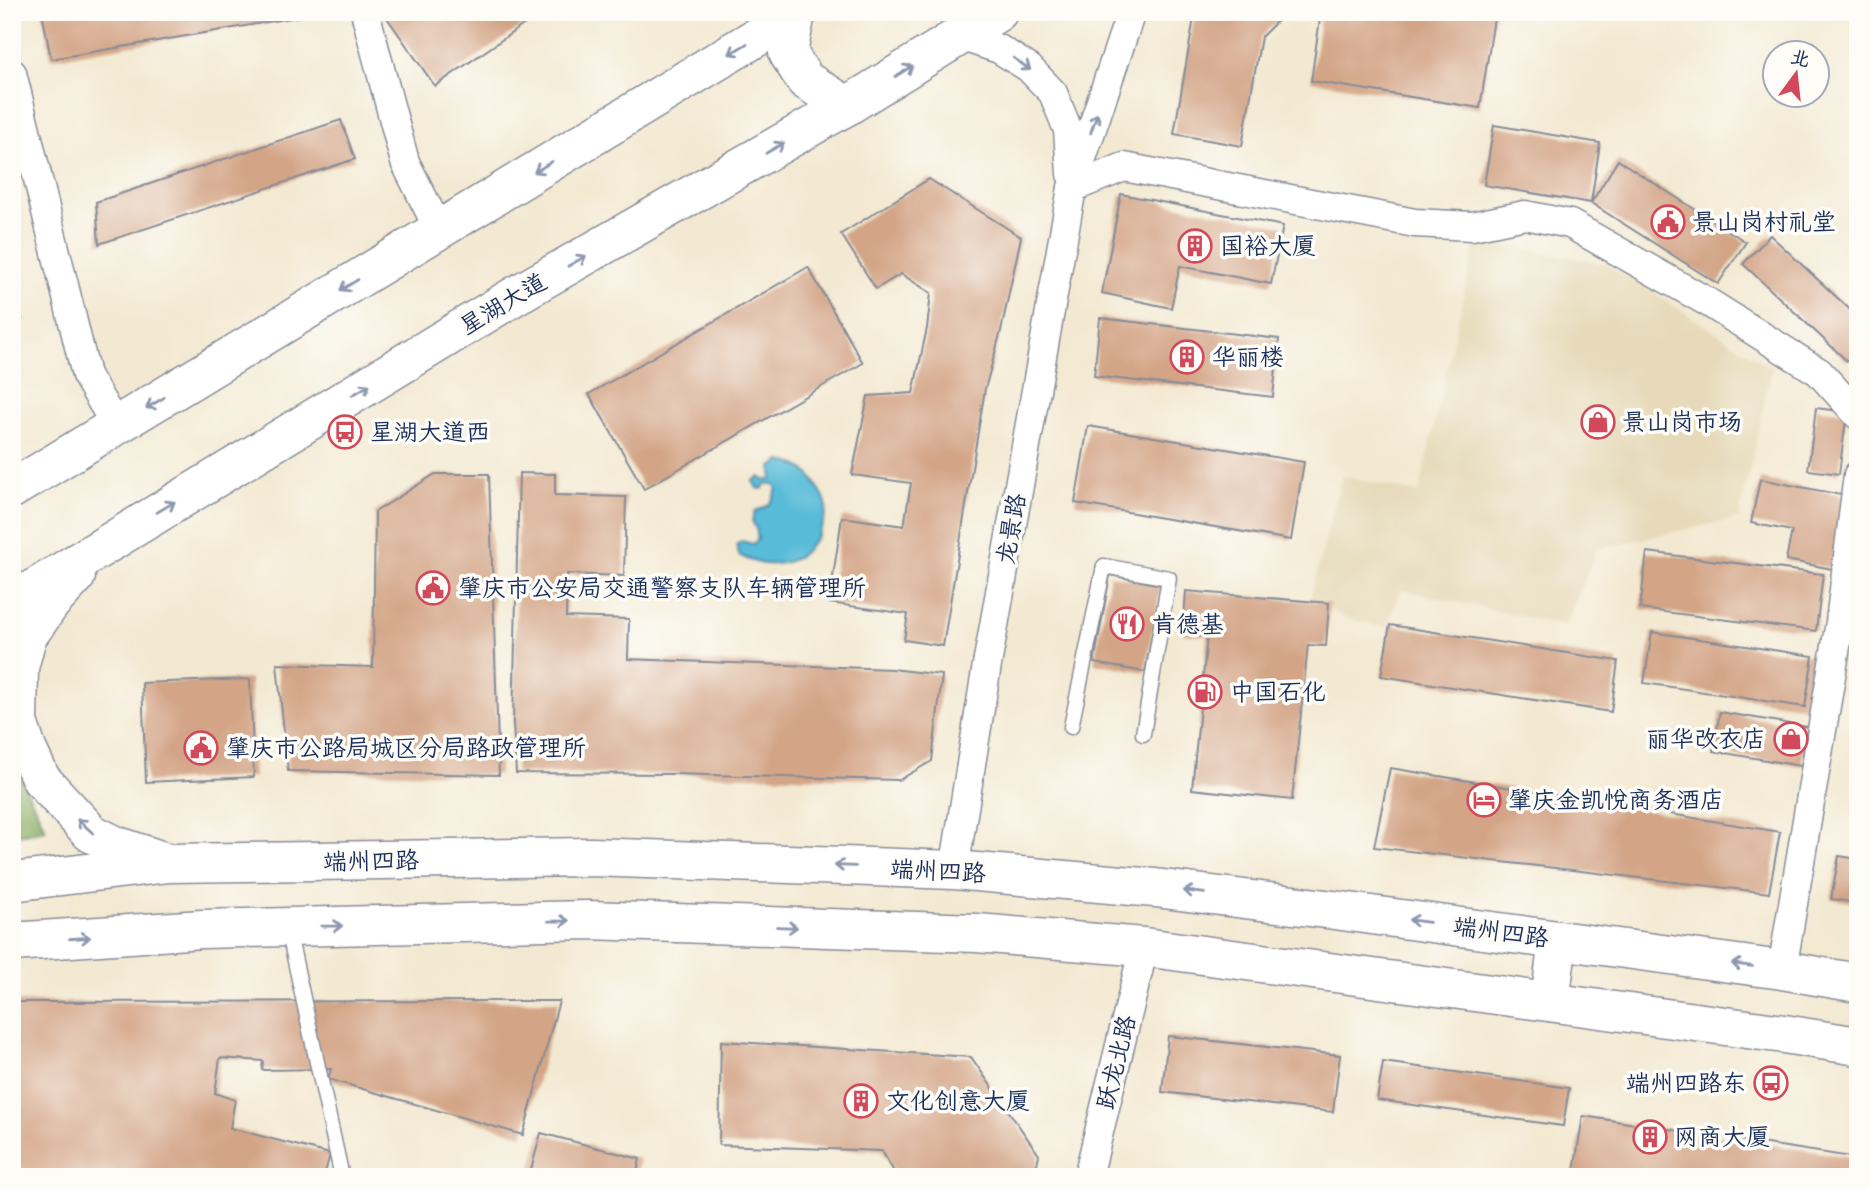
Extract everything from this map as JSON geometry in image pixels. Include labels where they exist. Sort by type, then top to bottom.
[{"type":"main road","name":"星湖大道","points":[[12,602],[513,298],[848,106],[998,12]]},
{"type":"main road","points":[[12,489],[797,13]]},
{"type":"main road","points":[[797,13],[788,53],[805,80],[848,106]]},
{"type":"main road","points":[[108,543],[51,603],[27,638],[19,668],[18,722],[27,750],[41,779],[91,833],[115,845],[169,863]]},
{"type":"main road","name":"端州四路","points":[[12,882],[169,863],[591,857],[954,870],[1155,888],[1782,970],[1858,983]]},
{"type":"main road","points":[[12,942],[202,929],[588,920],[977,933],[1144,947],[1858,1046]]},
{"type":"main road","points":[[1550,1002],[1558,940]]},
{"type":"street","points":[[365,12],[405,162],[439,230]]},
{"type":"street","points":[[1072,188],[1131,12]]},
{"type":"street","points":[[960,36],[999,49],[1029,68],[1053,93],[1068,130],[1072,188]]},
{"type":"street","points":[[12,73],[86,374],[116,426]]},
{"type":"street","points":[[1072,188],[1124,167],[1415,223],[1472,226],[1525,215],[1570,224],[1706,301],[1819,372],[1858,415]]},
{"type":"street","name":"龙景路","points":[[954,870],[987,665],[1072,188]]},
{"type":"street","points":[[1782,970],[1839,622],[1858,475]]},
{"type":"street","name":"跃龙北路","points":[[1088,1177],[1144,947]]},
{"type":"lane","points":[[1071,727],[1104,566],[1169,578],[1143,734]]},
{"type":"lane","points":[[288,928],[342,1177]]},
{"type":"shaded area","name":"景山岗市场","points":[[1476,241],[1608,264],[1772,368],[1739,518],[1597,549],[1565,626],[1401,590],[1386,628],[1345,618],[1310,599],[1342,476],[1419,493]]},
{"type":"green space","points":[[12,760],[46,830],[12,836]]},
{"type":"water","points":[[781,461],[795,464],[810,475],[825,500],[825,515],[818,534],[802,553],[783,563],[762,563],[739,555],[736,545],[742,541],[753,544],[758,539],[752,521],[755,511],[770,503],[777,488],[774,484],[766,484],[762,489],[757,488],[753,481],[759,477],[772,480],[772,467]]},
{"type":"building","points":[[42,12],[302,12],[303,16],[51,59]]},
{"type":"building","points":[[383,12],[542,12],[435,86]]},
{"type":"building","points":[[1195,12],[1286,12],[1261,37],[1242,146],[1174,134]]},
{"type":"building","points":[[1321,12],[1495,12],[1480,108],[1311,81]]},
{"type":"building","points":[[341,120],[355,159],[99,244],[96,202]]},
{"type":"building","points":[[1494,125],[1600,143],[1591,203],[1484,185]]},
{"type":"building","name":"景山岗村礼堂","points":[[1618,160],[1746,242],[1718,284],[1591,203]]},
{"type":"building","points":[[929,179],[1021,237],[1001,331],[985,389],[943,646],[904,640],[908,614],[829,603],[842,517],[904,526],[911,483],[852,475],[868,396],[913,393],[927,328],[931,293],[901,274],[876,289],[841,234]]},
{"type":"building","name":"国裕大厦","points":[[1121,194],[1283,226],[1271,284],[1180,266],[1171,308],[1102,293]]},
{"type":"building","points":[[1770,235],[1858,317],[1858,348],[1847,361],[1743,264]]},
{"type":"building","points":[[808,267],[863,363],[644,489],[589,394]]},
{"type":"building","points":[[12,304],[22,319],[12,325]]},
{"type":"building","name":"华丽楼","points":[[1100,318],[1279,339],[1273,397],[1094,376]]},
{"type":"building","points":[[1816,408],[1847,412],[1839,474],[1808,470]]},
{"type":"building","points":[[1088,426],[1304,462],[1291,540],[1075,503]]},
{"type":"building","points":[[519,473],[555,474],[555,495],[626,497],[624,576],[567,574],[566,617],[629,619],[628,659],[892,669],[942,675],[932,761],[899,780],[516,773],[513,724]]},
{"type":"building","name":"肇庆市公安局交通警察支队车辆管理所","points":[[435,474],[489,474],[499,775],[288,771],[277,664],[373,667],[375,512]]},
{"type":"building","points":[[1760,479],[1847,496],[1832,569],[1786,560],[1792,531],[1751,523]]},
{"type":"building","points":[[1647,552],[1823,574],[1816,631],[1640,609]]},
{"type":"building","name":"肯德基","points":[[1110,575],[1161,585],[1145,672],[1094,663]]},
{"type":"building","points":[[1186,591],[1329,603],[1326,646],[1308,645],[1292,800],[1192,789],[1207,636],[1183,634]]},
{"type":"building","points":[[1390,625],[1618,661],[1611,712],[1381,676]]},
{"type":"building","points":[[1652,632],[1813,656],[1805,707],[1644,683]]},
{"type":"building","points":[[250,679],[254,777],[146,782],[142,683]]},
{"type":"building","points":[[1720,712],[1808,727],[1801,766],[1713,751]]},
{"type":"building","name":"肇庆金凯悦商务酒店","points":[[1390,768],[1780,832],[1769,893],[1374,847]]},
{"type":"building","points":[[1839,856],[1858,859],[1858,903],[1831,899]]},
{"type":"building","points":[[559,1001],[523,1135],[328,1079],[331,1069],[262,1070],[263,1061],[220,1058],[215,1093],[235,1100],[230,1128],[330,1154],[324,1177],[12,1177],[12,1020],[16,1002]]},
{"type":"building","points":[[1168,1036],[1340,1055],[1333,1112],[1162,1092]]},
{"type":"building","name":"文化创意大厦","points":[[721,1041],[971,1057],[1039,1155],[1034,1177],[897,1177],[882,1151],[719,1145]]},
{"type":"building","points":[[1383,1062],[1569,1088],[1563,1126],[1377,1100]]},
{"type":"building","name":"网商大厦","points":[[1583,1116],[1858,1158],[1858,1177],[1573,1177]]},
{"type":"building","points":[[541,1133],[640,1159],[636,1177],[529,1177]]},
{"type":"place","name":"景山岗村礼堂","points":[[1668,222]]},
{"type":"place","name":"国裕大厦","points":[[1195,246]]},
{"type":"place","name":"华丽楼","points":[[1187,357]]},
{"type":"place","name":"景山岗市场","points":[[1598,422]]},
{"type":"place","name":"星湖大道西","points":[[345,432]]},
{"type":"place","name":"肇庆市公安局交通警察支队车辆管理所","points":[[433,588]]},
{"type":"place","name":"肯德基","points":[[1127,624]]},
{"type":"place","name":"中国石化","points":[[1205,692]]},
{"type":"place","name":"丽华改衣店","points":[[1791,739]]},
{"type":"place","name":"肇庆市公路局城区分局路政管理所","points":[[201,748]]},
{"type":"place","name":"肇庆金凯悦商务酒店","points":[[1484,800]]},
{"type":"place","name":"端州四路东","points":[[1771,1083]]},
{"type":"place","name":"文化创意大厦","points":[[861,1101]]},
{"type":"place","name":"网商大厦","points":[[1650,1137]]}]
